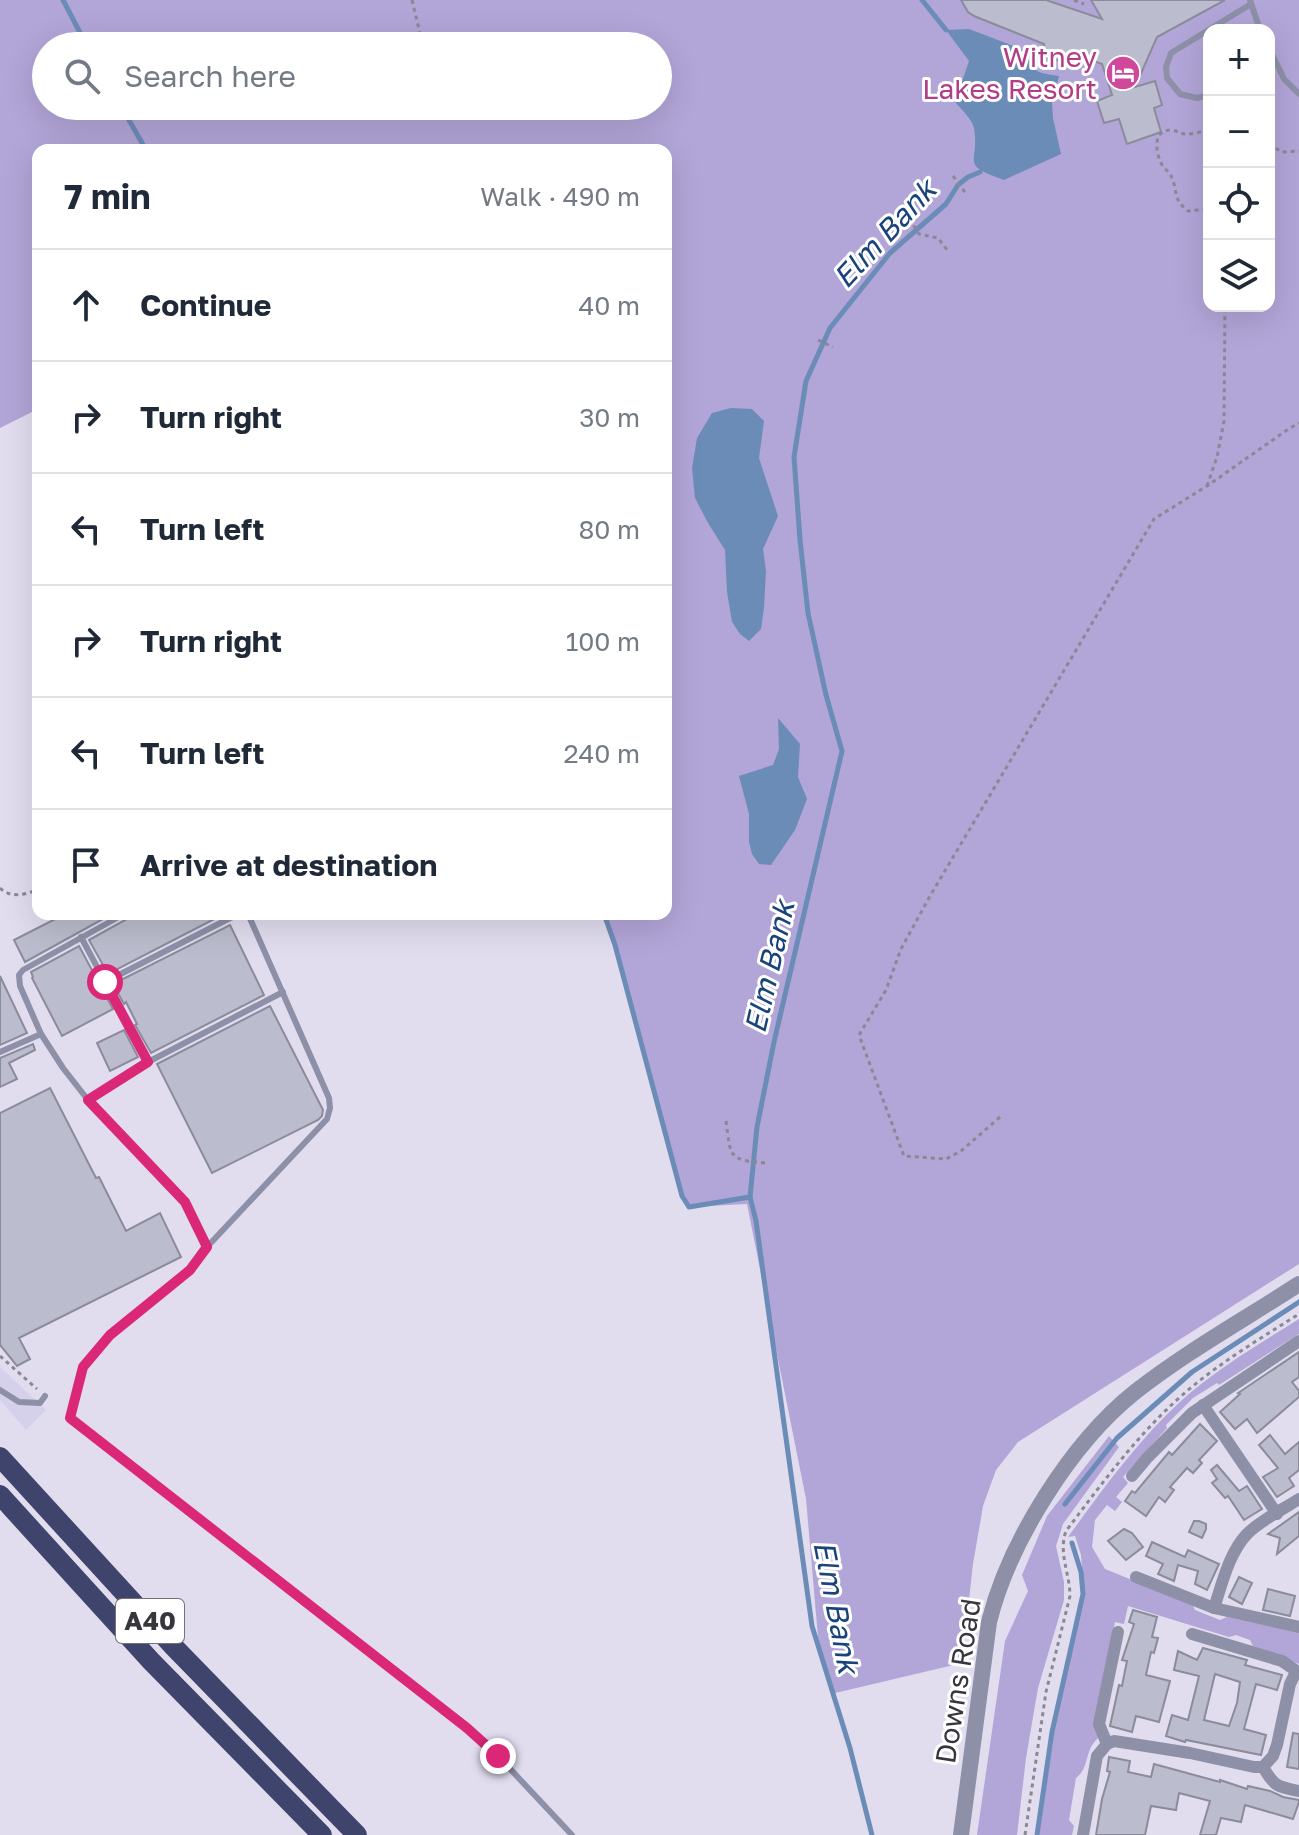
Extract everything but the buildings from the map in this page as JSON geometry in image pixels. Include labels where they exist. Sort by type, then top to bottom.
[{"type":"highway","name":"A40","points":[[0,1457],[173,1646],[357,1835]]},
{"type":"highway","name":"A40","points":[[0,1495],[151,1661],[322,1835]]},
{"type":"street","name":"Downs Road","points":[[961,1835],[994,1600],[1024,1533],[1042,1503],[1085,1444],[1133,1394],[1299,1284]]},
{"type":"street","points":[[1132,1476],[1168,1436],[1203,1405],[1299,1341]]},
{"type":"street","points":[[1203,1405],[1277,1514]]},
{"type":"street","points":[[1214,1608],[1239,1545],[1255,1528],[1299,1499]]},
{"type":"street","points":[[1136,1577],[1214,1608],[1299,1627]]},
{"type":"street","points":[[1107,1744],[1099,1724],[1118,1632]]},
{"type":"street","points":[[1083,1835],[1097,1756],[1114,1741],[1254,1767],[1263,1767],[1273,1756],[1290,1684],[1298,1672],[1282,1661],[1192,1634]]},
{"type":"street","points":[[1263,1767],[1271,1782],[1280,1788],[1299,1791]]},
{"type":"lane","points":[[1216,24],[1250,2],[1258,24]]},
{"type":"lane","points":[[1203,32],[1171,53],[1166,67],[1167,78],[1180,94],[1197,98],[1205,96]]},
{"type":"lane","points":[[1275,66],[1299,94]]},
{"type":"lane","points":[[113,920],[28,966],[19,975],[20,986],[41,1034],[63,1068],[88,1100],[185,1202],[207,1247]]},
{"type":"lane","points":[[105,982],[226,920]]},
{"type":"lane","points":[[251,920],[329,1098],[327,1119],[207,1247],[190,1270],[110,1335],[83,1367],[70,1418],[467,1728],[498,1756],[572,1835]]},
{"type":"lane","points":[[81,937],[148,1062]]},
{"type":"lane","points":[[88,1100],[148,1062],[283,992]]},
{"type":"lane","points":[[0,1052],[41,1034]]},
{"type":"lane","points":[[0,1390],[19,1402],[40,1403],[45,1396]]},
{"type":"path","points":[[412,0],[420,32]]},
{"type":"path","points":[[1074,0],[1084,4]]},
{"type":"path","points":[[1203,132],[1185,134],[1176,130],[1166,131],[1156,141],[1160,160],[1172,178],[1176,198],[1188,211],[1203,210]]},
{"type":"path","points":[[1275,148],[1282,152],[1299,151]]},
{"type":"path","points":[[953,176],[967,194]]},
{"type":"path","points":[[905,212],[919,234],[938,238],[948,251]]},
{"type":"path","points":[[1207,486],[1224,421],[1225,312]]},
{"type":"path","points":[[818,340],[833,347]]},
{"type":"path","points":[[1000,1117],[961,1151],[946,1159],[904,1156],[859,1035],[886,990],[901,949],[930,896],[1154,519],[1299,423]]},
{"type":"path","points":[[0,888],[17,896],[32,892]]},
{"type":"path","points":[[726,1121],[730,1152],[735,1158],[766,1163]]},
{"type":"path","points":[[1025,1835],[1046,1692],[1070,1596],[1070,1581],[1063,1553],[1066,1531],[1125,1456],[1187,1390],[1299,1314]]},
{"type":"path","points":[[0,1356],[45,1396]]},
{"type":"shaded area","name":"Witney Lakes Resort","points":[[0,0],[1299,0],[1299,1264],[1018,1442],[996,1470],[983,1506],[962,1663],[831,1694],[818,1637],[806,1499],[747,1204],[689,1207],[682,1196],[606,920],[672,920],[672,144],[32,144],[32,412],[0,428]]},
{"type":"shaded area","points":[[1299,1319],[1299,1334],[1193,1398],[1166,1425],[1167,1428],[1123,1477],[1128,1483],[1116,1497],[1122,1502],[1115,1511],[1107,1505],[1095,1520],[1092,1547],[1105,1569],[1192,1604],[1195,1610],[1220,1620],[1227,1617],[1299,1632],[1299,1664],[1253,1646],[1250,1640],[1236,1635],[1229,1637],[1128,1606],[1124,1624],[1115,1622],[1096,1723],[1101,1736],[1092,1746],[1081,1774],[1076,1778],[1069,1820],[1074,1826],[1072,1835],[1039,1835],[1054,1733],[1084,1594],[1081,1555],[1075,1536],[1068,1537],[1136,1448],[1166,1415],[1224,1367]]},
{"type":"shaded area","points":[[0,1367],[46,1410],[26,1430],[0,1400]]},
{"type":"shaded area","points":[[1109,1436],[1119,1447],[1063,1524],[1056,1546],[1064,1582],[1064,1600],[1038,1688],[1017,1835],[977,1835],[1005,1641],[1028,1591],[1022,1575],[1047,1516]]},
{"type":"water","points":[[969,29],[1029,52],[1034,68],[1059,76],[1052,102],[1061,154],[1004,180],[976,166],[974,128],[955,102],[969,61],[946,30]]},
{"type":"water","points":[[731,408],[752,409],[764,421],[759,458],[778,516],[763,549],[766,571],[761,629],[749,641],[732,622],[725,550],[695,498],[692,468],[697,438],[712,413]]},
{"type":"water","points":[[778,718],[800,744],[798,777],[807,799],[795,830],[771,865],[759,864],[749,842],[749,814],[739,776],[773,765],[779,749]]},
{"type":"waterway","points":[[63,0],[80,32]]},
{"type":"waterway","points":[[922,0],[946,30]]},
{"type":"waterway","points":[[129,120],[143,144]]},
{"type":"waterway","name":"Elm Bank","points":[[872,1835],[850,1748],[812,1626],[756,1221],[750,1197],[757,1127],[774,1042],[842,751],[808,613],[794,457],[806,381],[830,328],[890,253],[946,204],[958,185],[980,172]]},
{"type":"waterway","points":[[606,920],[682,1196],[689,1207],[750,1197]]},
{"type":"waterway","points":[[1065,1504],[1117,1438],[1192,1372],[1299,1302]]},
{"type":"waterway","points":[[1037,1835],[1052,1732],[1083,1594],[1081,1572],[1072,1543]]},
{"type":"place","name":"Witney Lakes Resort","points":[[1123,73]]},
{"type":"route","points":[[105,982],[148,1062],[88,1100],[185,1202],[207,1247],[190,1270],[110,1335],[83,1367],[70,1418],[467,1728],[498,1756]]}]
